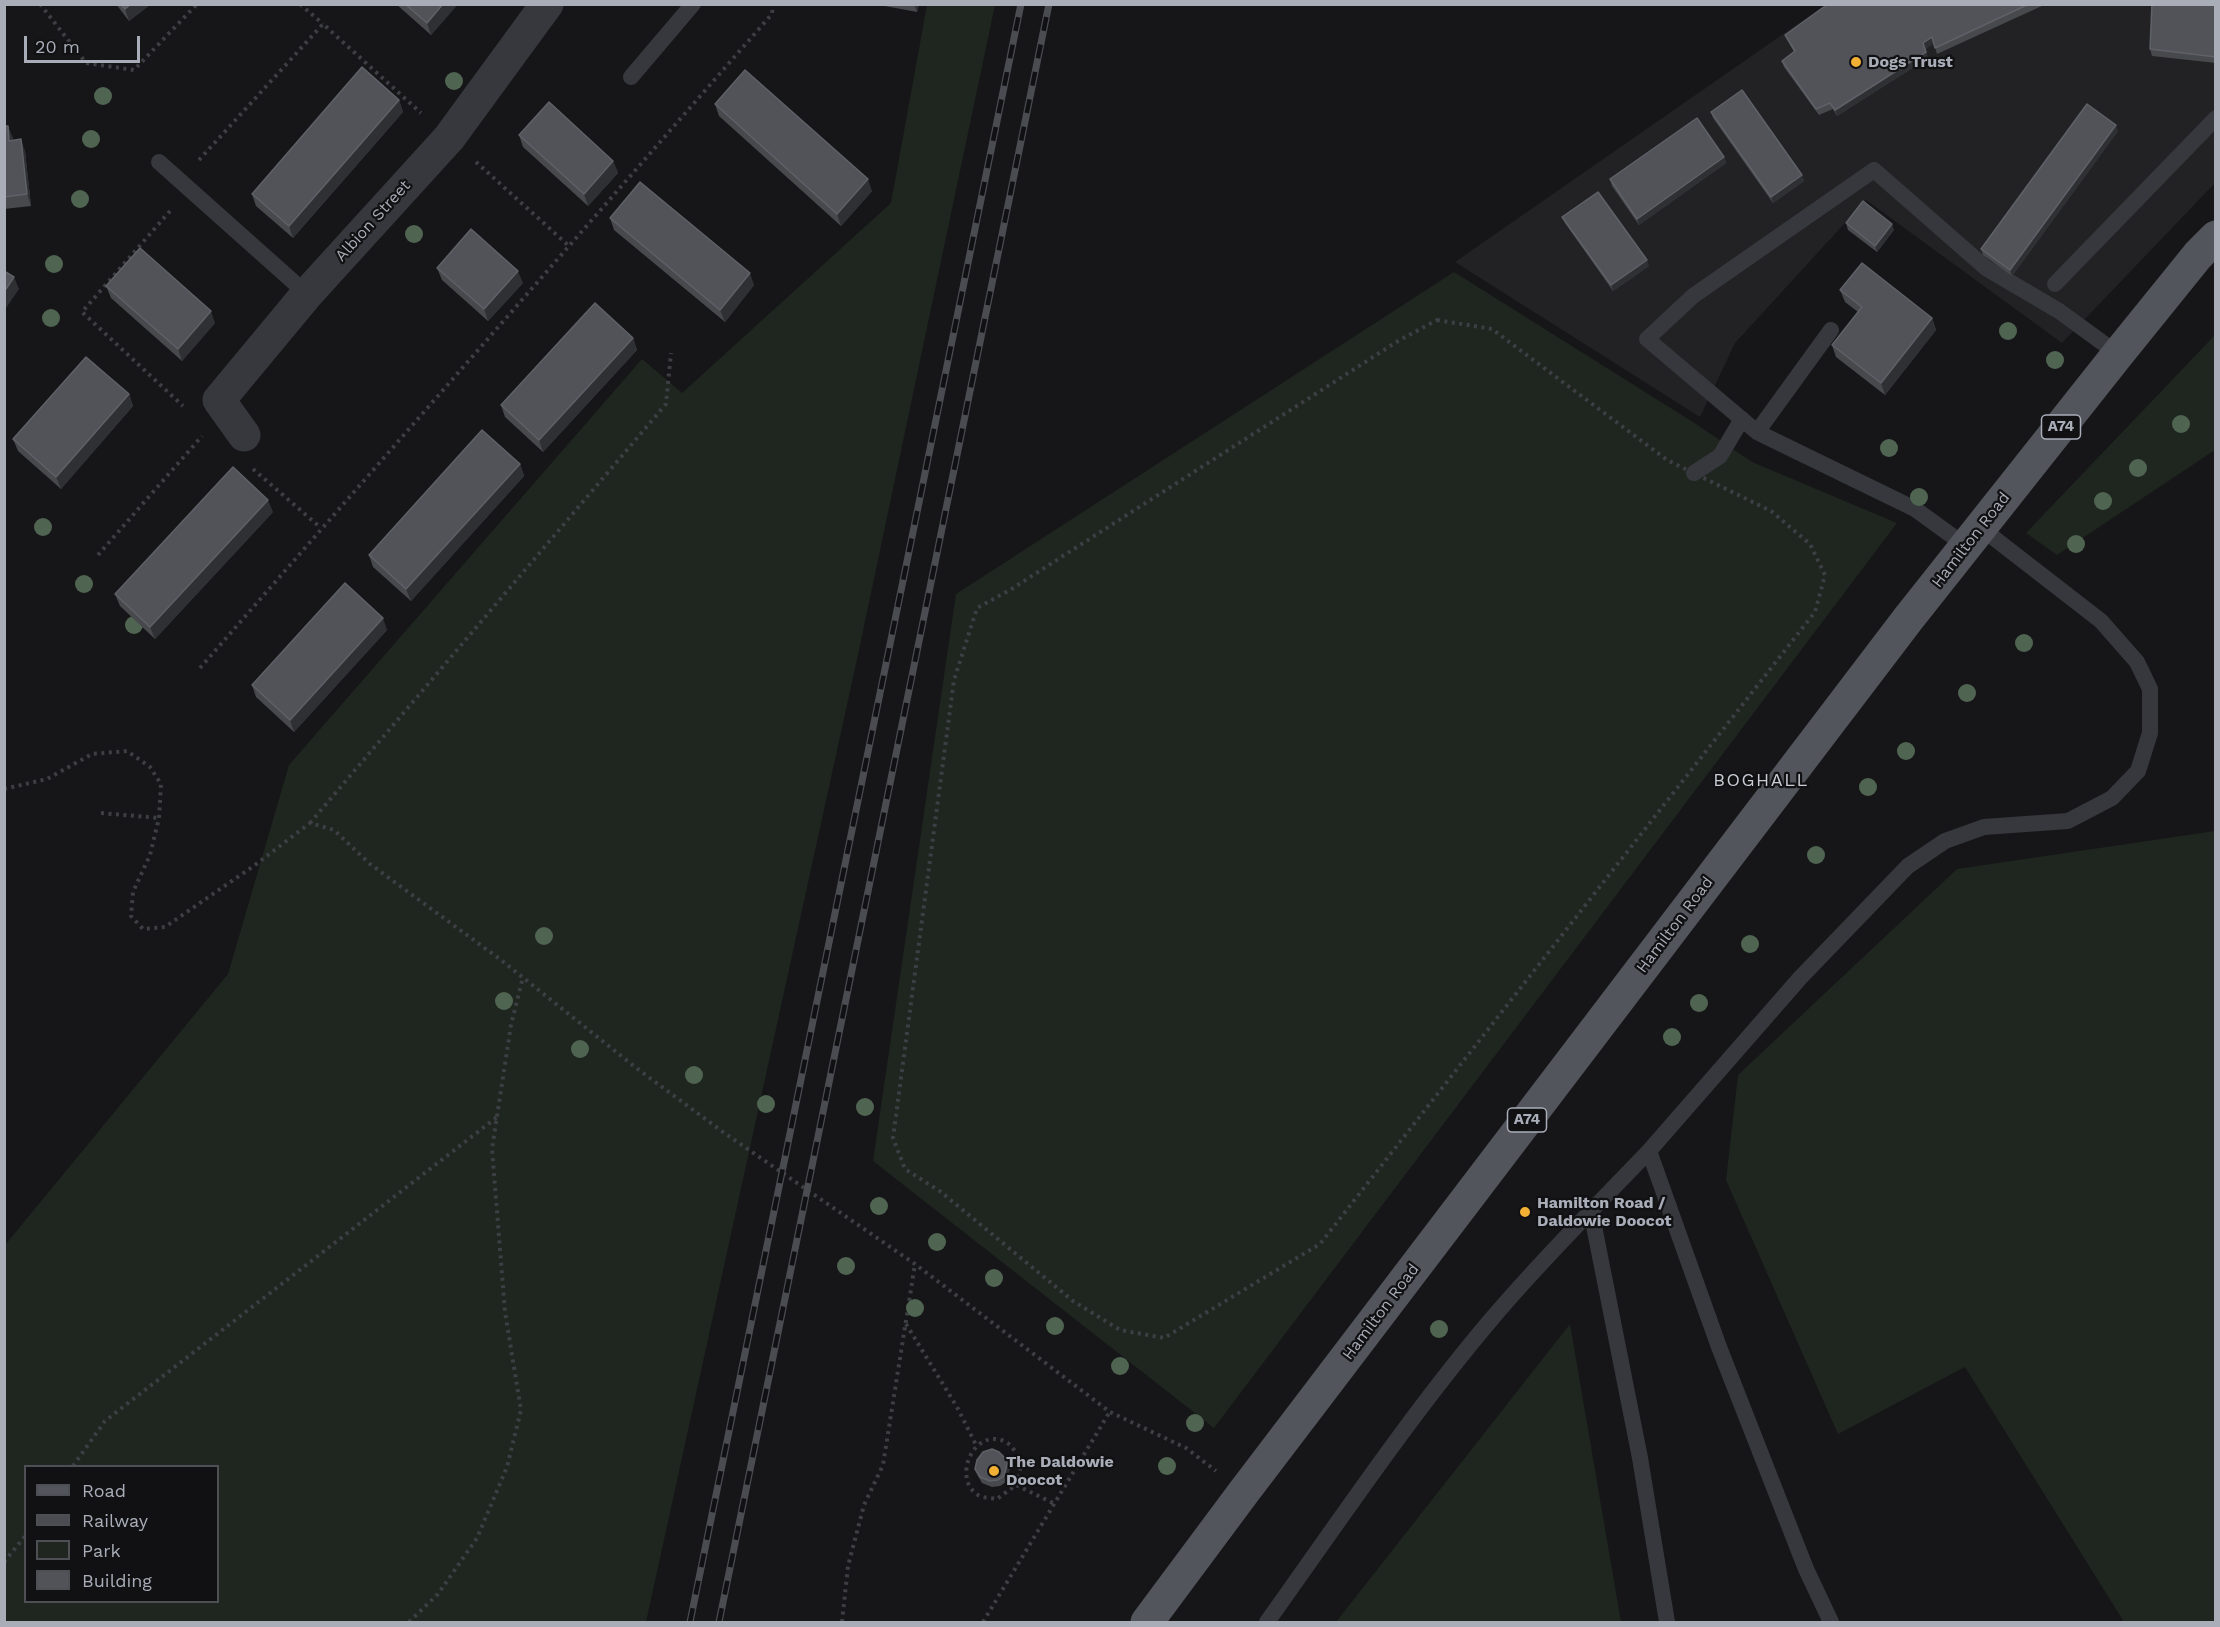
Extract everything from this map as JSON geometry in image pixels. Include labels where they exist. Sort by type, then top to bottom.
[{"type":"main road","name":"Hamilton Road","points":[[1147,1623],[1243,1493],[1901,629],[2118,354],[2216,237]]},
{"type":"street","name":"Albion Street","points":[[219,400],[307,294],[449,138],[547,4]]},
{"type":"street","points":[[219,400],[244,435]]},
{"type":"lane","points":[[631,77],[693,4]]},
{"type":"lane","points":[[2055,284],[2216,117]]},
{"type":"lane","points":[[159,162],[307,294]]},
{"type":"lane","points":[[1267,1623],[1406,1428],[1467,1349],[1539,1265],[1649,1151],[1800,978],[1908,866],[1946,841],[1984,827],[2068,821],[2112,798],[2138,771],[2151,733],[2150,689],[2138,662],[2101,621],[1974,537],[1757,432],[1647,339],[1693,296],[1874,170],[1986,268],[2059,311],[2118,354]]},
{"type":"lane","points":[[1757,432],[1831,330]]},
{"type":"lane","points":[[1694,473],[1720,456],[1742,419]]},
{"type":"lane","points":[[1649,1151],[1719,1347],[1806,1569],[1831,1623]]},
{"type":"lane","points":[[1591,1211],[1640,1458],[1667,1623]]},
{"type":"path","points":[[39,4],[86,63],[134,70],[197,4]]},
{"type":"path","points":[[300,4],[323,24]]},
{"type":"path","points":[[200,668],[772,14],[773,4]]},
{"type":"path","points":[[1437,320],[1492,329],[1667,460],[1694,473],[1771,511],[1810,544],[1825,575],[1815,612],[1320,1244],[1164,1338],[1120,1330],[1073,1301],[941,1192],[905,1169],[893,1138],[900,1071],[954,680],[977,608],[1010,590],[1398,341],[1437,320]]},
{"type":"path","points":[[4,789],[47,779],[92,754],[127,751],[150,767],[161,784],[159,818],[150,855],[133,892],[131,916],[143,929],[165,927],[255,865],[310,823],[666,404],[671,352]]},
{"type":"path","points":[[98,555],[208,429],[219,400]]},
{"type":"path","points":[[101,813],[159,818]]},
{"type":"path","points":[[310,823],[334,831],[370,864],[523,977],[635,1067],[723,1132],[915,1264],[1110,1412],[1186,1448],[1243,1493]]},
{"type":"path","points":[[409,1623],[438,1594],[477,1538],[507,1467],[522,1410],[504,1300],[492,1149],[511,1025],[523,977]]},
{"type":"path","points":[[74,1465],[105,1421],[497,1116]]},
{"type":"path","points":[[842,1623],[848,1566],[861,1515],[883,1465],[915,1264]]},
{"type":"path","points":[[906,1324],[957,1407],[976,1445]]},
{"type":"path","points":[[983,1623],[1110,1412]]},
{"type":"path","points":[[989,1440],[1003,1440],[1014,1449],[1022,1462],[1016,1485],[997,1499],[978,1495],[968,1484],[966,1462],[976,1445],[989,1440]]},
{"type":"path","points":[[1016,1485],[1054,1504]]},
{"type":"path","points":[[4,1562],[24,1537]]},
{"type":"shaded area","points":[[1825,5],[2215,5],[2215,183],[2062,343],[1866,200],[1735,343],[1700,417],[1455,262]]},
{"type":"green space","points":[[927,5],[995,5],[859,650],[646,1622],[5,1622],[5,1245],[228,974],[289,765],[642,359],[682,393],[891,203]]},
{"type":"green space","points":[[1454,272],[1696,424],[1752,462],[1897,523],[1214,1428],[873,1161],[956,594]]},
{"type":"green space","points":[[2215,335],[2215,450],[2057,555],[2026,533]]},
{"type":"green space","points":[[2215,831],[2215,1622],[2124,1622],[1965,1367],[1838,1434],[1726,1180],[1738,1075],[1957,869]]},
{"type":"green space","points":[[1570,1324],[1621,1622],[1336,1622]]},
{"type":"building","points":[[121,4],[131,4],[125,9]]},
{"type":"building","points":[[405,4],[443,4],[427,23]]},
{"type":"building","name":"Dogs Trust","points":[[1828,4],[2029,4],[1935,48],[1932,37],[1923,43],[1926,52],[1835,110],[1830,103],[1816,109],[1782,61],[1795,51],[1785,35]]},
{"type":"building","points":[[2152,4],[2216,4],[2216,57],[2150,49]]},
{"type":"building","points":[[362,67],[399,100],[289,226],[252,194]]},
{"type":"building","points":[[745,70],[868,179],[837,214],[715,104]]},
{"type":"building","points":[[1742,90],[1802,175],[1771,197],[1711,112]]},
{"type":"building","points":[[549,102],[613,161],[584,194],[519,135]]},
{"type":"building","points":[[2087,104],[2116,125],[2010,270],[1981,249]]},
{"type":"building","points":[[1697,118],[1724,157],[1637,219],[1610,179]]},
{"type":"building","points":[[4,126],[8,126],[9,141],[21,139],[27,194],[4,197]]},
{"type":"building","points":[[640,182],[750,273],[720,310],[610,218]]},
{"type":"building","points":[[1598,192],[1647,260],[1611,285],[1562,217]]},
{"type":"building","points":[[1863,201],[1892,224],[1875,246],[1846,223]]},
{"type":"building","points":[[471,229],[518,271],[484,309],[437,268]]},
{"type":"building","points":[[140,248],[211,311],[178,349],[106,286]]},
{"type":"building","points":[[1862,263],[1932,318],[1881,383],[1832,345],[1862,307],[1840,290]]},
{"type":"building","points":[[4,271],[14,277],[4,292]]},
{"type":"building","points":[[595,303],[633,338],[539,440],[501,405]]},
{"type":"building","points":[[86,357],[129,394],[56,477],[13,439]]},
{"type":"building","points":[[482,430],[520,464],[406,589],[369,555]]},
{"type":"building","points":[[233,467],[268,500],[150,627],[115,594]]},
{"type":"building","points":[[345,583],[383,618],[290,720],[252,685]]},
{"type":"building","name":"The Daldowie Doocot","points":[[992,1449],[1008,1461],[1004,1476],[990,1481],[980,1477],[975,1469],[977,1460],[983,1452]]},
{"type":"railway","points":[[690,1622],[1021,4]]},
{"type":"railway","points":[[719,1622],[1049,4]]},
{"type":"place","name":"Dogs Trust","points":[[1856,62]]},
{"type":"place","name":"Hamilton Road / Daldowie Doocot","points":[[1525,1212]]},
{"type":"place","name":"The Daldowie Doocot","points":[[994,1471]]},
{"type":"district","name":"BOGHALL","points":[[1761,781]]}]
